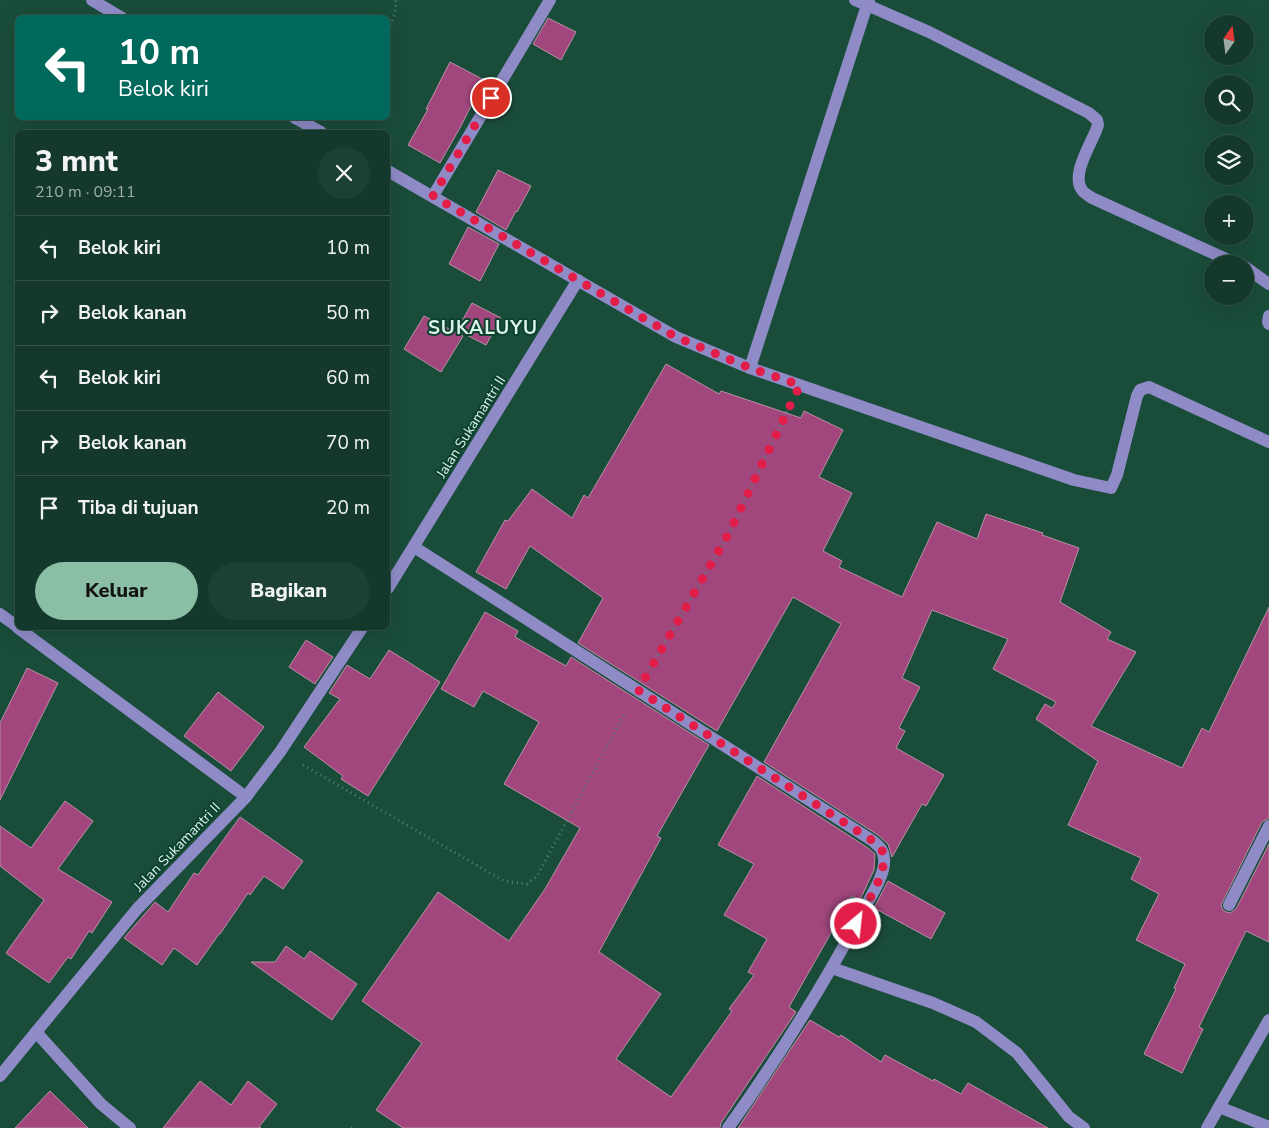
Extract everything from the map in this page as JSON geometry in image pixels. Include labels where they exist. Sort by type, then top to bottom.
[{"type":"street","points":[[92,0],[117,15]]},
{"type":"street","points":[[433,196],[550,0]]},
{"type":"street","points":[[855,0],[868,3],[929,32],[1090,113],[1097,120],[1098,125],[1079,172],[1078,180],[1082,190],[1092,198],[1217,255]]},
{"type":"street","points":[[750,368],[868,3]]},
{"type":"street","points":[[299,120],[317,130]]},
{"type":"street","points":[[390,172],[676,337],[750,368],[1074,480],[1111,488],[1114,484],[1137,396],[1140,390],[1149,387],[1269,442]]},
{"type":"street","points":[[1254,274],[1269,284]]},
{"type":"street","name":"Jalan Sukamantri II","points":[[390,585],[578,280]]},
{"type":"street","points":[[1269,316],[1269,324]]},
{"type":"street","points":[[414,547],[873,841],[882,850],[885,861],[879,880],[832,968],[764,1077],[728,1128]]},
{"type":"street","points":[[0,614],[15,625]]},
{"type":"street","points":[[22,630],[246,797]]},
{"type":"street","name":"Jalan Sukamantri II","points":[[0,1076],[137,909],[246,797],[280,752],[361,630]]},
{"type":"street","points":[[1229,905],[1269,826]]},
{"type":"street","points":[[832,968],[934,1003],[976,1022],[1018,1053],[1069,1117],[1084,1128]]},
{"type":"street","points":[[1207,1128],[1269,1020]]},
{"type":"street","points":[[36,1032],[101,1104],[130,1128]]},
{"type":"street","points":[[1219,1106],[1269,1127]]},
{"type":"path","points":[[390,25],[395,14],[396,0]]},
{"type":"path","points":[[280,752],[504,881],[527,884],[537,876],[638,690],[729,533],[800,385]]},
{"type":"building","points":[[548,18],[576,32],[561,60],[533,44]]},
{"type":"building","points":[[450,62],[484,80],[440,163],[408,145],[428,109],[426,109]]},
{"type":"building","points":[[498,170],[531,186],[506,230],[476,212]]},
{"type":"building","points":[[468,227],[499,244],[480,281],[449,264]]},
{"type":"building","points":[[472,303],[501,318],[486,345],[457,330]]},
{"type":"building","points":[[424,316],[463,336],[441,372],[404,349]]},
{"type":"building","points":[[666,364],[719,394],[721,391],[801,418],[804,411],[843,430],[819,477],[852,493],[823,551],[842,561],[839,567],[902,597],[937,522],[977,539],[986,514],[1043,533],[1042,535],[1079,548],[1060,602],[1111,632],[1107,639],[1136,652],[1091,726],[1182,768],[1202,728],[1209,732],[1269,607],[1269,818],[1262,822],[1221,905],[1226,912],[1230,913],[1236,909],[1269,844],[1269,942],[1246,931],[1199,1027],[1203,1029],[1182,1073],[1144,1054],[1176,989],[1174,988],[1185,964],[1136,940],[1159,894],[1131,879],[1141,858],[1068,825],[1098,761],[1036,719],[1045,704],[1052,708],[1056,702],[993,669],[1008,639],[932,610],[902,678],[920,687],[899,728],[905,731],[896,748],[944,775],[926,806],[922,804],[892,857],[888,844],[878,835],[764,762],[841,624],[793,597],[717,731],[578,643],[603,598],[530,546],[506,589],[476,572],[505,520],[508,521],[532,489],[572,518],[584,495],[588,498]]},
{"type":"building","points":[[485,612],[518,631],[515,637],[566,666],[571,657],[709,745],[657,836],[661,838],[599,952],[661,994],[616,1059],[671,1097],[732,1011],[729,1009],[754,975],[748,972],[767,939],[724,915],[754,864],[718,845],[757,776],[875,854],[874,870],[860,900],[852,896],[789,1007],[796,1012],[721,1123],[720,1128],[403,1128],[376,1110],[422,1043],[362,1001],[438,892],[509,941],[545,889],[580,828],[504,784],[539,722],[483,691],[474,707],[441,689]]},
{"type":"building","points":[[306,640],[333,657],[315,684],[289,667]]},
{"type":"building","points":[[389,650],[440,682],[368,796],[341,779],[343,776],[304,747],[340,699],[329,693],[347,665],[370,679]]},
{"type":"building","points":[[27,668],[58,683],[0,800],[0,723]]},
{"type":"building","points":[[218,692],[264,727],[231,771],[184,736]]},
{"type":"building","points":[[65,801],[93,821],[58,869],[112,902],[92,933],[89,931],[71,959],[68,957],[49,983],[6,953],[44,900],[0,866],[0,826],[31,848]]},
{"type":"building","points":[[240,817],[303,861],[283,889],[264,876],[250,895],[248,893],[197,965],[174,948],[162,965],[124,938],[155,902],[168,912],[194,873],[198,875]]},
{"type":"building","points":[[888,881],[945,913],[931,939],[874,908]]},
{"type":"building","points":[[286,946],[304,959],[310,951],[357,984],[332,1020],[251,962],[275,962]]},
{"type":"building","points":[[810,1020],[839,1037],[841,1035],[881,1062],[885,1055],[961,1094],[968,1083],[1048,1128],[738,1128]]},
{"type":"building","points":[[200,1081],[231,1105],[248,1081],[277,1104],[259,1127],[261,1128],[163,1128]]},
{"type":"building","points":[[50,1091],[88,1128],[15,1128]]},
{"type":"district","name":"SUKALUYU","points":[[483,328]]},
{"type":"route","points":[[491,98],[433,196],[676,337],[750,368],[800,385],[729,533],[638,690],[873,841],[882,850],[885,861],[879,880],[856,924]]}]
